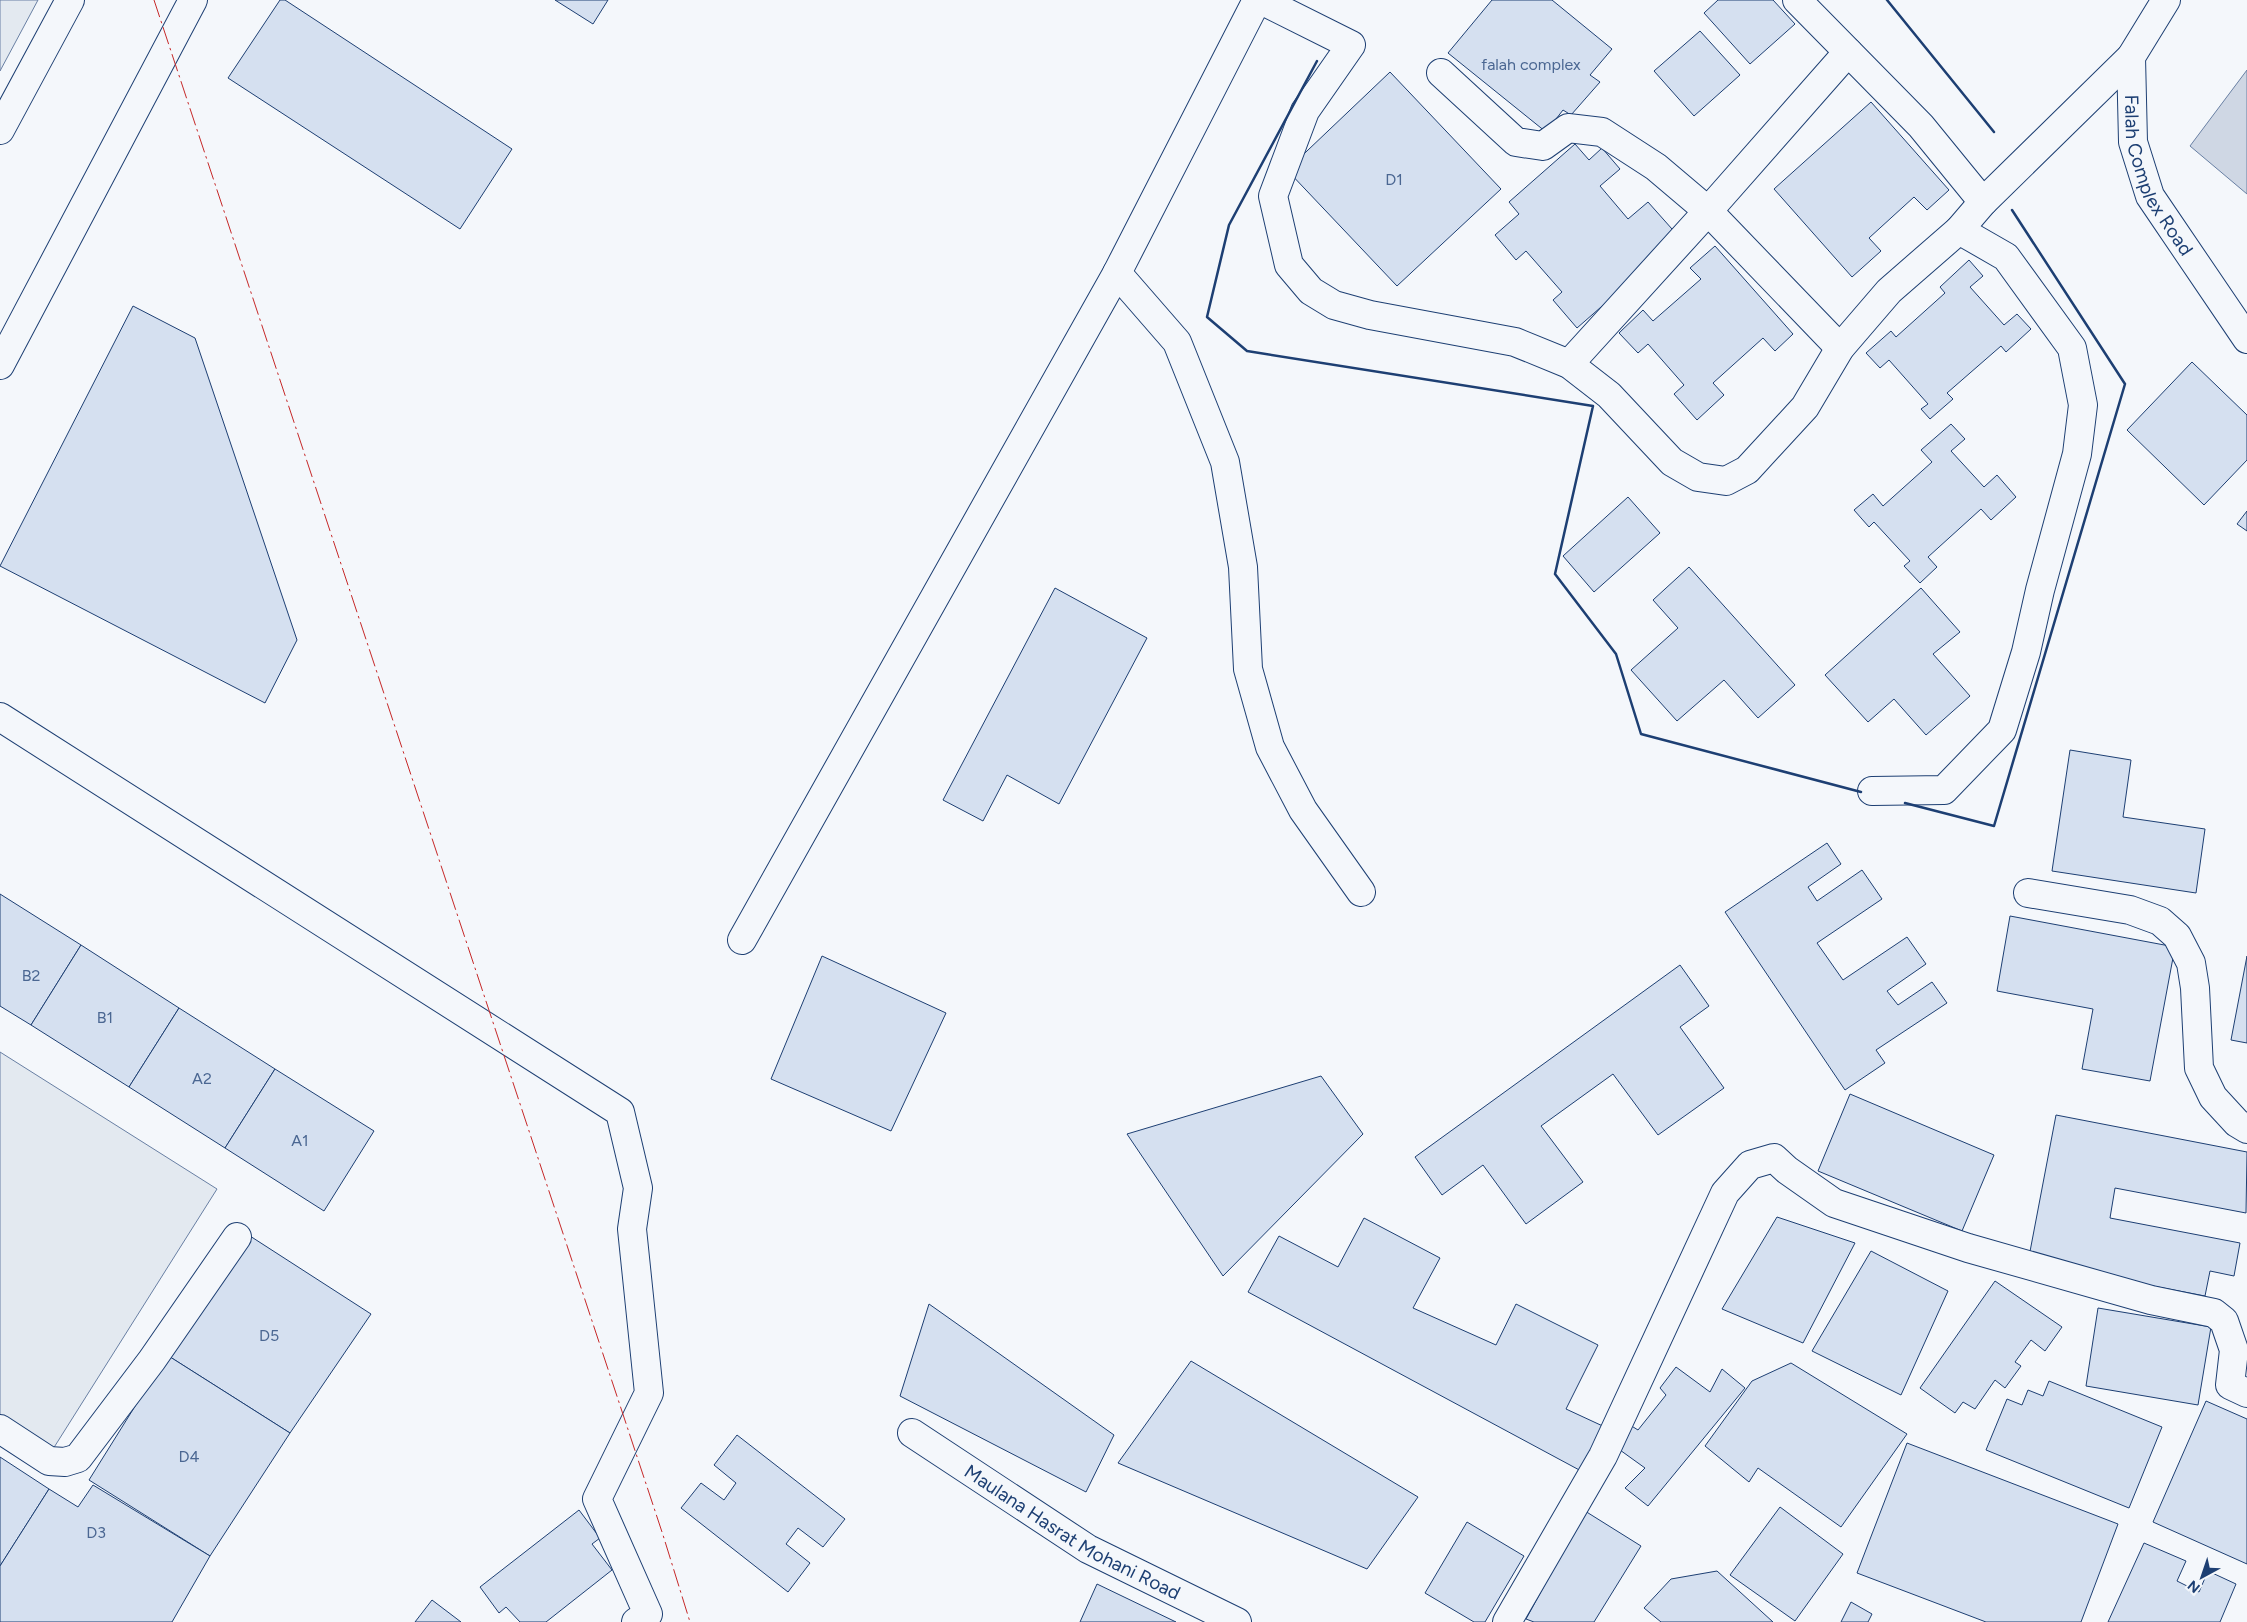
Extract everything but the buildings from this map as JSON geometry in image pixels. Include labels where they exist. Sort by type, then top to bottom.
[{"type":"street","points":[[0,130],[70,0]]},
{"type":"street","points":[[0,364],[193,0]]},
{"type":"street","points":[[742,940],[1117,273],[1257,0]]},
{"type":"street","points":[[1261,0],[1351,45],[1304,111],[1273,196],[1289,265],[1311,291],[1334,305],[1370,314],[1515,342],[1569,364],[1609,396],[1672,462],[1698,477],[1726,481],[1747,470],[1805,407],[1840,348],[1889,291],[1959,230],[1983,202],[2131,56],[2166,0]]},
{"type":"street","points":[[1797,0],[1921,126],[1983,202]]},
{"type":"street","points":[[1569,364],[1708,211],[1848,52]]},
{"type":"street","name":"Falah Complex Road","points":[[2131,56],[2133,142],[2150,196],[2247,339]]},
{"type":"street","points":[[1441,73],[1516,142],[1543,146],[1568,128],[1602,132],[1656,167],[1708,211],[1840,348]]},
{"type":"street","points":[[1872,791],[1944,790],[2002,730],[2026,652],[2040,590],[2077,454],[2083,405],[2072,348],[2006,257],[1959,230]]},
{"type":"street","points":[[1117,273],[1177,342],[1225,462],[1243,567],[1248,669],[1270,747],[1303,810],[1361,892]]},
{"type":"street","points":[[0,717],[620,1112],[638,1188],[632,1229],[649,1393],[597,1499],[648,1614],[636,1622]]},
{"type":"street","points":[[2028,893],[2130,910],[2160,920],[2177,936],[2191,963],[2195,988],[2199,1068],[2213,1097],[2236,1123],[2247,1129]]},
{"type":"street","points":[[1507,1622],[1603,1456],[1725,1193],[1750,1165],[1774,1158],[1787,1170],[1834,1203],[1968,1248],[2151,1300],[2214,1313],[2224,1321],[2234,1350],[2230,1385],[2247,1393]]},
{"type":"street","points":[[0,1429],[49,1461],[66,1462],[78,1458],[152,1360],[238,1237]]},
{"type":"street","name":"Maulana Hasrat Mohani Road","points":[[912,1434],[1088,1549],[1237,1622]]},
{"type":"shaded area","points":[[0,0],[38,0],[0,71]]},
{"type":"shaded area","points":[[2247,70],[2247,194],[2190,146]]},
{"type":"shaded area","points":[[0,1052],[217,1189],[53,1449],[0,1415]]},
{"type":"wall","points":[[1887,0],[1994,132]]},
{"type":"wall","points":[[1317,61],[1229,225],[1207,317],[1247,351],[1593,406],[1555,574],[1616,654],[1641,734],[1861,792]]},
{"type":"wall","points":[[1905,803],[1994,826],[2125,384],[2012,210]]},
{"type":"power","points":[[154,0],[663,1535],[690,1622]]}]
